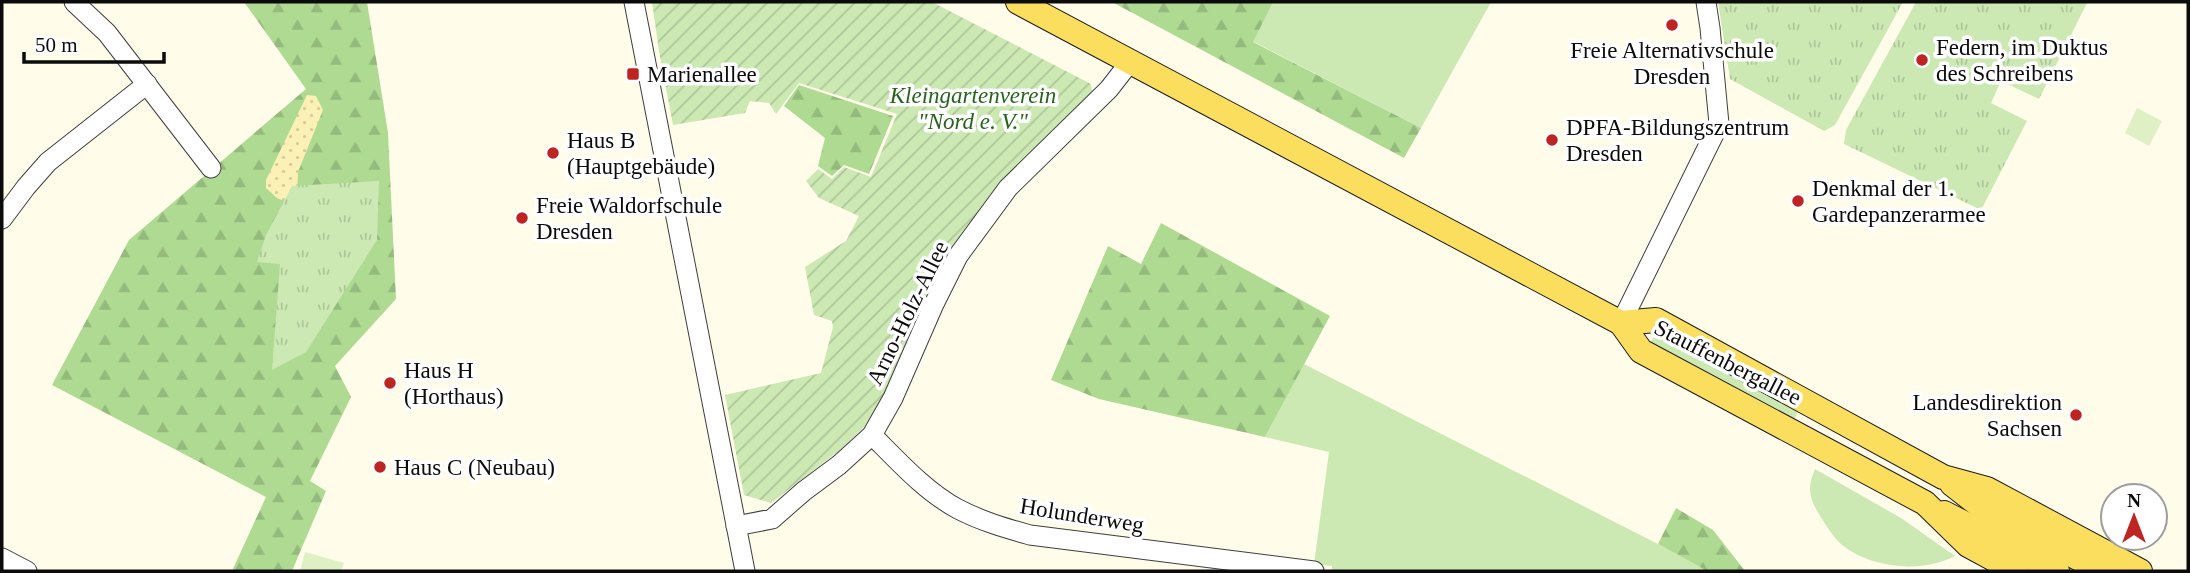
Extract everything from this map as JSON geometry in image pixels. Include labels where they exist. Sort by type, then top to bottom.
[{"type":"main road","points":[[1018,2],[1621,323]]},
{"type":"main road","name":"Stauffenbergallee","points":[[1621,323],[1656,320],[1943,477],[1987,489],[2140,571]]},
{"type":"main road","name":"Stauffenbergallee","points":[[1621,323],[1641,351],[1925,503],[1968,545],[2016,571]]},
{"type":"main road","points":[[1943,477],[1979,505],[2102,571]]},
{"type":"main road","points":[[1925,503],[2057,571]]},
{"type":"street","points":[[74,2],[107,33],[211,168]]},
{"type":"street","points":[[634,2],[745,571]]},
{"type":"street","points":[[1621,323],[1719,124],[1706,2]]},
{"type":"street","name":"Arno-Holz-Allee","points":[[736,526],[772,519],[872,435],[893,398],[958,256],[1008,188],[1109,89],[1130,62]]},
{"type":"street","points":[[2,219],[48,162],[147,85]]},
{"type":"street","name":"Holunderweg","points":[[872,435],[923,484],[956,508],[990,523],[1030,534],[1314,571]]},
{"type":"street","points":[[2,558],[27,571]]},
{"type":"green space","points":[[244,2],[367,2],[388,133],[396,299],[335,366],[351,397],[310,481],[326,491],[292,571],[232,571],[266,497],[52,385],[129,240],[306,89]]},
{"type":"green space","name":"Kleingartenverein \"Nord e. V.\"","points":[[652,2],[932,2],[1091,84],[1092,91],[1002,187],[886,393],[864,427],[841,449],[771,503],[744,495],[725,395],[821,373],[833,327],[832,321],[814,315],[805,267],[846,241],[859,216],[819,198],[806,181],[818,169],[832,179],[844,167],[871,177],[897,114],[799,83],[776,114],[769,103],[750,101],[745,113],[673,125]]},
{"type":"green space","points":[[1112,2],[1273,2],[1253,42],[1421,128],[1404,158]]},
{"type":"green space","points":[[1273,2],[1491,2],[1421,128],[1252,41]]},
{"type":"green space","points":[[1718,2],[1903,2],[1835,125],[1824,131],[1730,79]]},
{"type":"green space","points":[[1916,2],[2087,3],[2039,99],[2001,81],[1991,103],[2027,121],[1981,210],[1844,144],[1846,130]]},
{"type":"green space","points":[[799,85],[893,116],[869,174],[844,165],[832,176],[818,166],[825,138],[784,106]]},
{"type":"green space","points":[[2137,108],[2162,121],[2149,146],[2125,133]]},
{"type":"green space","points":[[379,181],[377,240],[306,352],[272,370],[280,264],[257,262],[266,235],[292,186]]},
{"type":"green space","points":[[1161,223],[1330,316],[1265,437],[1099,399],[1051,380],[1108,246],[1141,264]]},
{"type":"green space","points":[[1655,335],[1798,412],[1793,422],[1649,345]]},
{"type":"green space","points":[[1304,364],[1707,571],[1332,571],[1332,566],[1314,564],[1329,452],[1265,437]]},
{"type":"green space","points":[[1815,469],[1901,518],[1955,556],[1928,565],[1898,566],[1882,564],[1854,553],[1836,539],[1815,506],[1810,489]]},
{"type":"green space","points":[[1676,508],[1713,530],[1745,571],[1707,571],[1658,544]]},
{"type":"green space","points":[[305,552],[344,563],[341,571],[300,571]]},
{"type":"sand","points":[[307,95],[316,96],[323,110],[298,172],[297,194],[292,204],[277,198],[266,188],[266,180]]},
{"type":"place","name":"Freie Alternativschule Dresden","points":[[1672,25]]},
{"type":"place","name":"Federn, im Duktus des Schreibens","points":[[1922,60]]},
{"type":"place","name":"Marienallee","points":[[633,74]]},
{"type":"place","name":"DPFA-Bildungszentrum Dresden","points":[[1552,140]]},
{"type":"place","name":"Haus B (Hauptgebäude)","points":[[553,153]]},
{"type":"place","name":"Denkmal der 1. Gardepanzerarmee","points":[[1798,201]]},
{"type":"place","name":"Freie Waldorfschule Dresden","points":[[522,218]]},
{"type":"place","name":"Haus H (Horthaus)","points":[[390,383]]},
{"type":"place","name":"Landesdirektion Sachsen","points":[[2076,415]]},
{"type":"place","name":"Haus C (Neubau)","points":[[380,467]]}]
